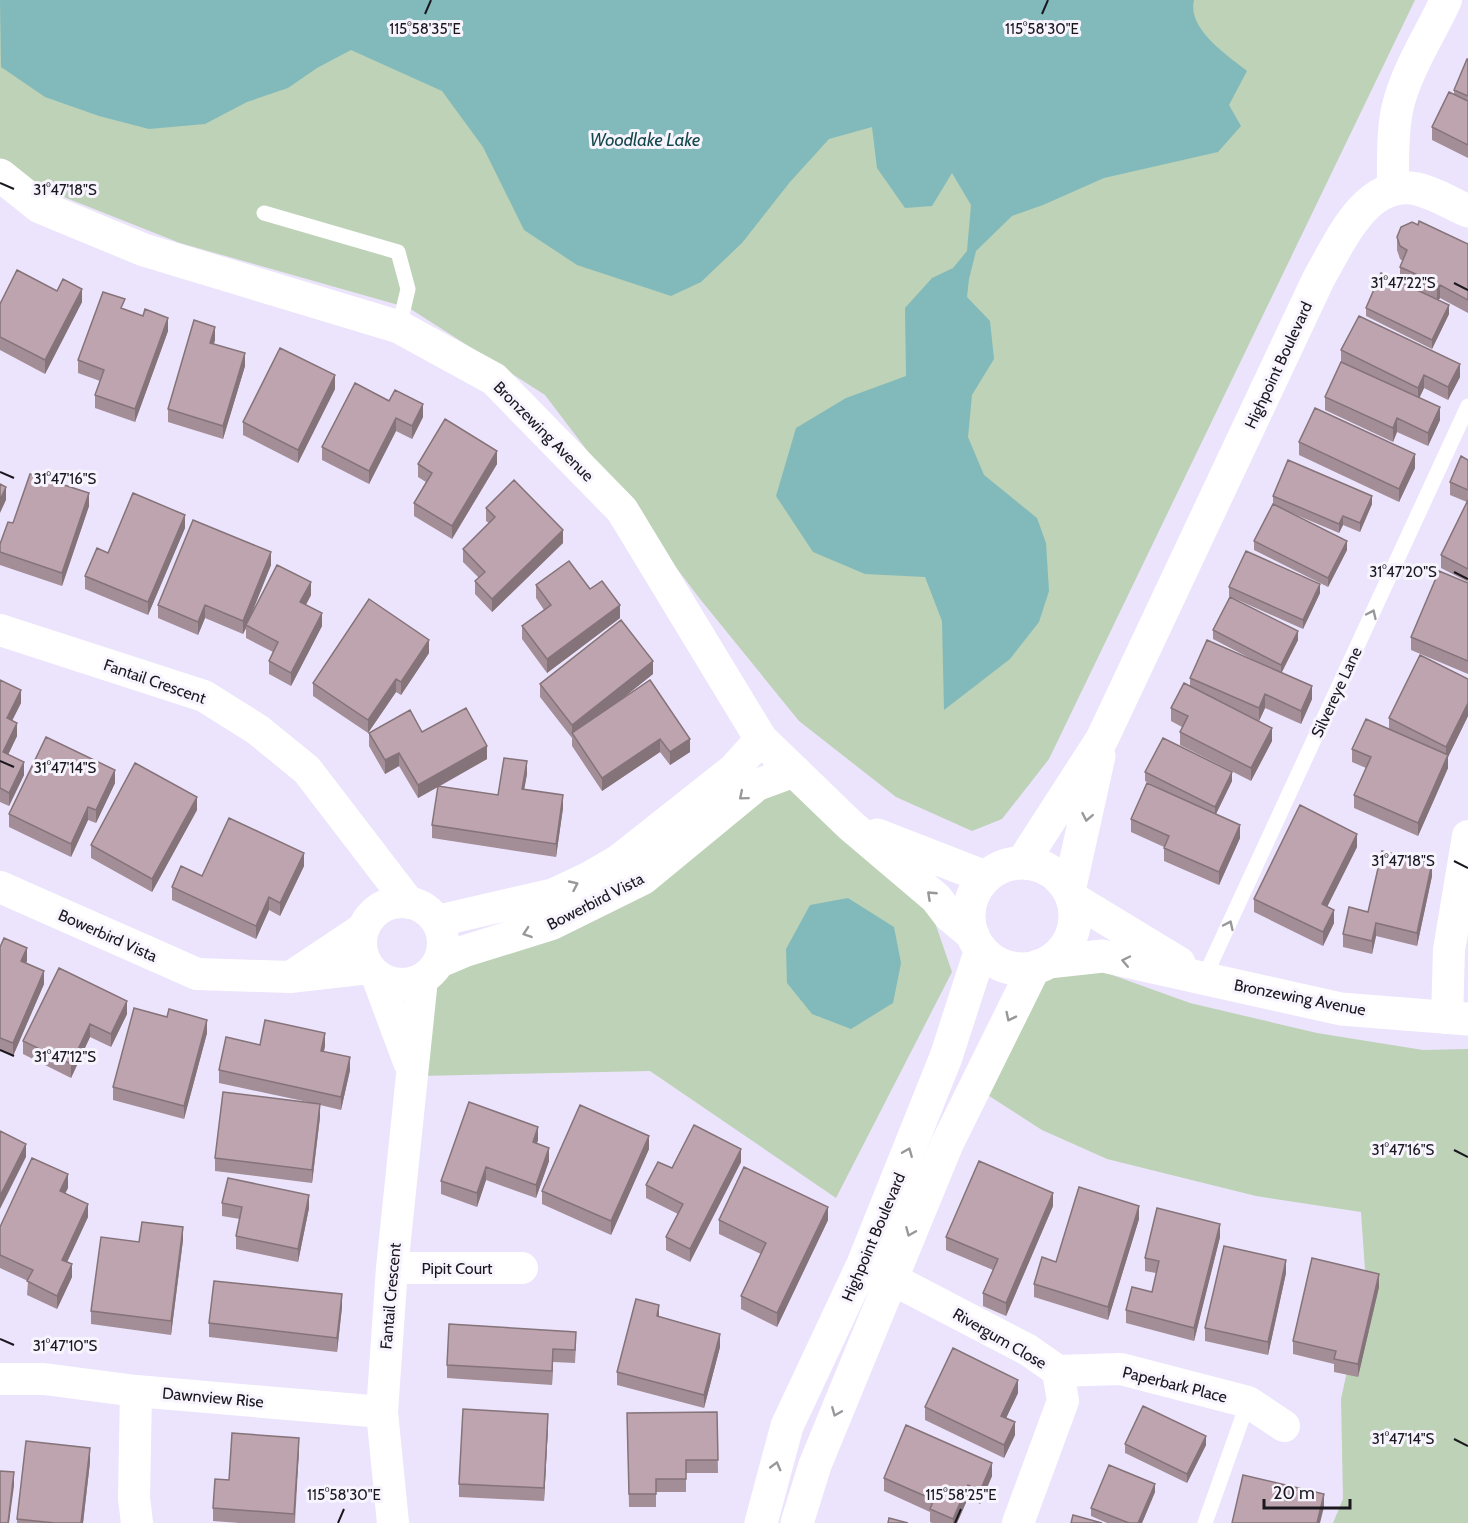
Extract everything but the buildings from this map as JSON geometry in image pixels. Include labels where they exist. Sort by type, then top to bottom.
[{"type":"street","points":[[1446,0],[1404,88],[1398,108],[1394,130],[1393,188],[1416,188],[1468,211]]},
{"type":"street","name":"Bronzewing Avenue","points":[[0,175],[40,207],[144,250],[399,327],[494,379],[622,510],[761,739],[850,825],[936,898],[949,915],[977,942]]},
{"type":"street","name":"Highpoint Boulevard","points":[[1022,863],[1102,739],[1319,278],[1359,211],[1393,188]]},
{"type":"street","name":"Fantail Crescent","points":[[0,630],[204,696],[258,730],[307,770],[409,903]]},
{"type":"street","name":"Bowerbird Vista","points":[[437,921],[554,894],[588,878],[619,860],[734,769],[761,739]]},
{"type":"street","name":"Highpoint Boulevard","points":[[1071,895],[1102,739]]},
{"type":"street","name":"Bowerbird Vista","points":[[431,971],[465,951],[552,924],[643,879],[757,785],[795,771]]},
{"type":"street","name":"Bronzewing Avenue","points":[[850,825],[985,877]]},
{"type":"street","points":[[1458,1018],[1449,950],[1468,836]]},
{"type":"street","name":"Fantail Crescent","points":[[363,844],[369,921]]},
{"type":"street","points":[[1009,864],[1036,865],[1049,871],[1071,895],[1075,913],[1074,928],[1060,954],[1043,964],[1022,969],[1006,967],[992,960],[977,942],[969,920],[970,904],[975,890],[985,877],[1009,864]]},
{"type":"street","name":"Bowerbird Vista","points":[[0,886],[197,974],[290,977],[373,972]]},
{"type":"street","name":"Bronzewing Avenue","points":[[1071,895],[1204,978]]},
{"type":"street","points":[[290,977],[369,921],[384,906],[409,903],[429,912],[437,921],[442,934],[443,948],[431,971],[399,984],[373,972],[363,955],[361,941],[369,921]]},
{"type":"street","name":"Highpoint Boulevard","points":[[797,1523],[946,1057],[977,942]]},
{"type":"street","name":"Bronzewing Avenue","points":[[1043,964],[1103,956],[1341,1009],[1458,1018]]},
{"type":"street","name":"Highpoint Boulevard","points":[[761,1523],[787,1426],[947,1144],[1032,972],[1043,964]]},
{"type":"street","name":"Fantail Crescent","points":[[393,1523],[382,1412],[392,1268],[411,1069],[431,971]]},
{"type":"street","name":"Fantail Crescent","points":[[373,972],[411,1069]]},
{"type":"street","name":"Pipit Court","points":[[392,1268],[522,1268]]},
{"type":"street","name":"Rivergum Close","points":[[877,1271],[1028,1350],[1058,1371],[1063,1401],[1018,1523]]},
{"type":"street","name":"Dawnview Rise","points":[[0,1358],[44,1379]]},
{"type":"street","name":"Paperbark Place","points":[[1058,1371],[1121,1369],[1248,1402],[1284,1426]]},
{"type":"street","name":"Dawnview Rise","points":[[0,1379],[44,1379],[136,1391],[382,1412]]},
{"type":"street","points":[[136,1391],[134,1498],[137,1523]]},
{"type":"lane","points":[[264,213],[398,252],[408,289],[399,327]]},
{"type":"lane","name":"Silvereye Lane","points":[[1204,978],[1468,406]]},
{"type":"lane","points":[[1205,1523],[1248,1402]]},
{"type":"shaded area","points":[[0,0],[1415,0],[1049,759],[1002,819],[972,831],[896,797],[799,721],[700,599],[545,395],[409,308],[180,243],[31,184],[0,160]]},
{"type":"shaded area","points":[[780,779],[931,911],[952,972],[836,1198],[650,1071],[420,1076],[427,1008],[441,976]]},
{"type":"shaded area","points":[[1076,962],[1190,1003],[1317,1033],[1423,1050],[1468,1049],[1468,1523],[1333,1523],[1343,1499],[1341,1399],[1366,1284],[1361,1212],[1256,1196],[1107,1159],[1042,1130],[972,1085],[1021,983]]},
{"type":"water","name":"Woodlake Lake","points":[[0,0],[1194,0],[1193,11],[1202,31],[1247,71],[1229,105],[1241,126],[1218,152],[1104,178],[1012,216],[976,251],[967,297],[990,321],[994,359],[972,395],[968,437],[984,475],[1037,518],[1046,543],[1049,591],[1039,622],[1010,659],[944,710],[942,621],[925,577],[865,574],[813,552],[776,496],[796,428],[846,398],[906,376],[905,308],[932,278],[953,268],[967,251],[971,205],[952,173],[932,206],[905,208],[877,168],[872,127],[829,139],[790,182],[742,243],[701,282],[671,296],[577,265],[524,230],[483,147],[442,91],[351,50],[317,68],[288,88],[247,102],[205,124],[149,129],[99,116],[45,97],[1,67]]},
{"type":"water","points":[[848,898],[894,927],[901,963],[893,1003],[851,1029],[812,1014],[787,983],[786,949],[810,905]]}]
